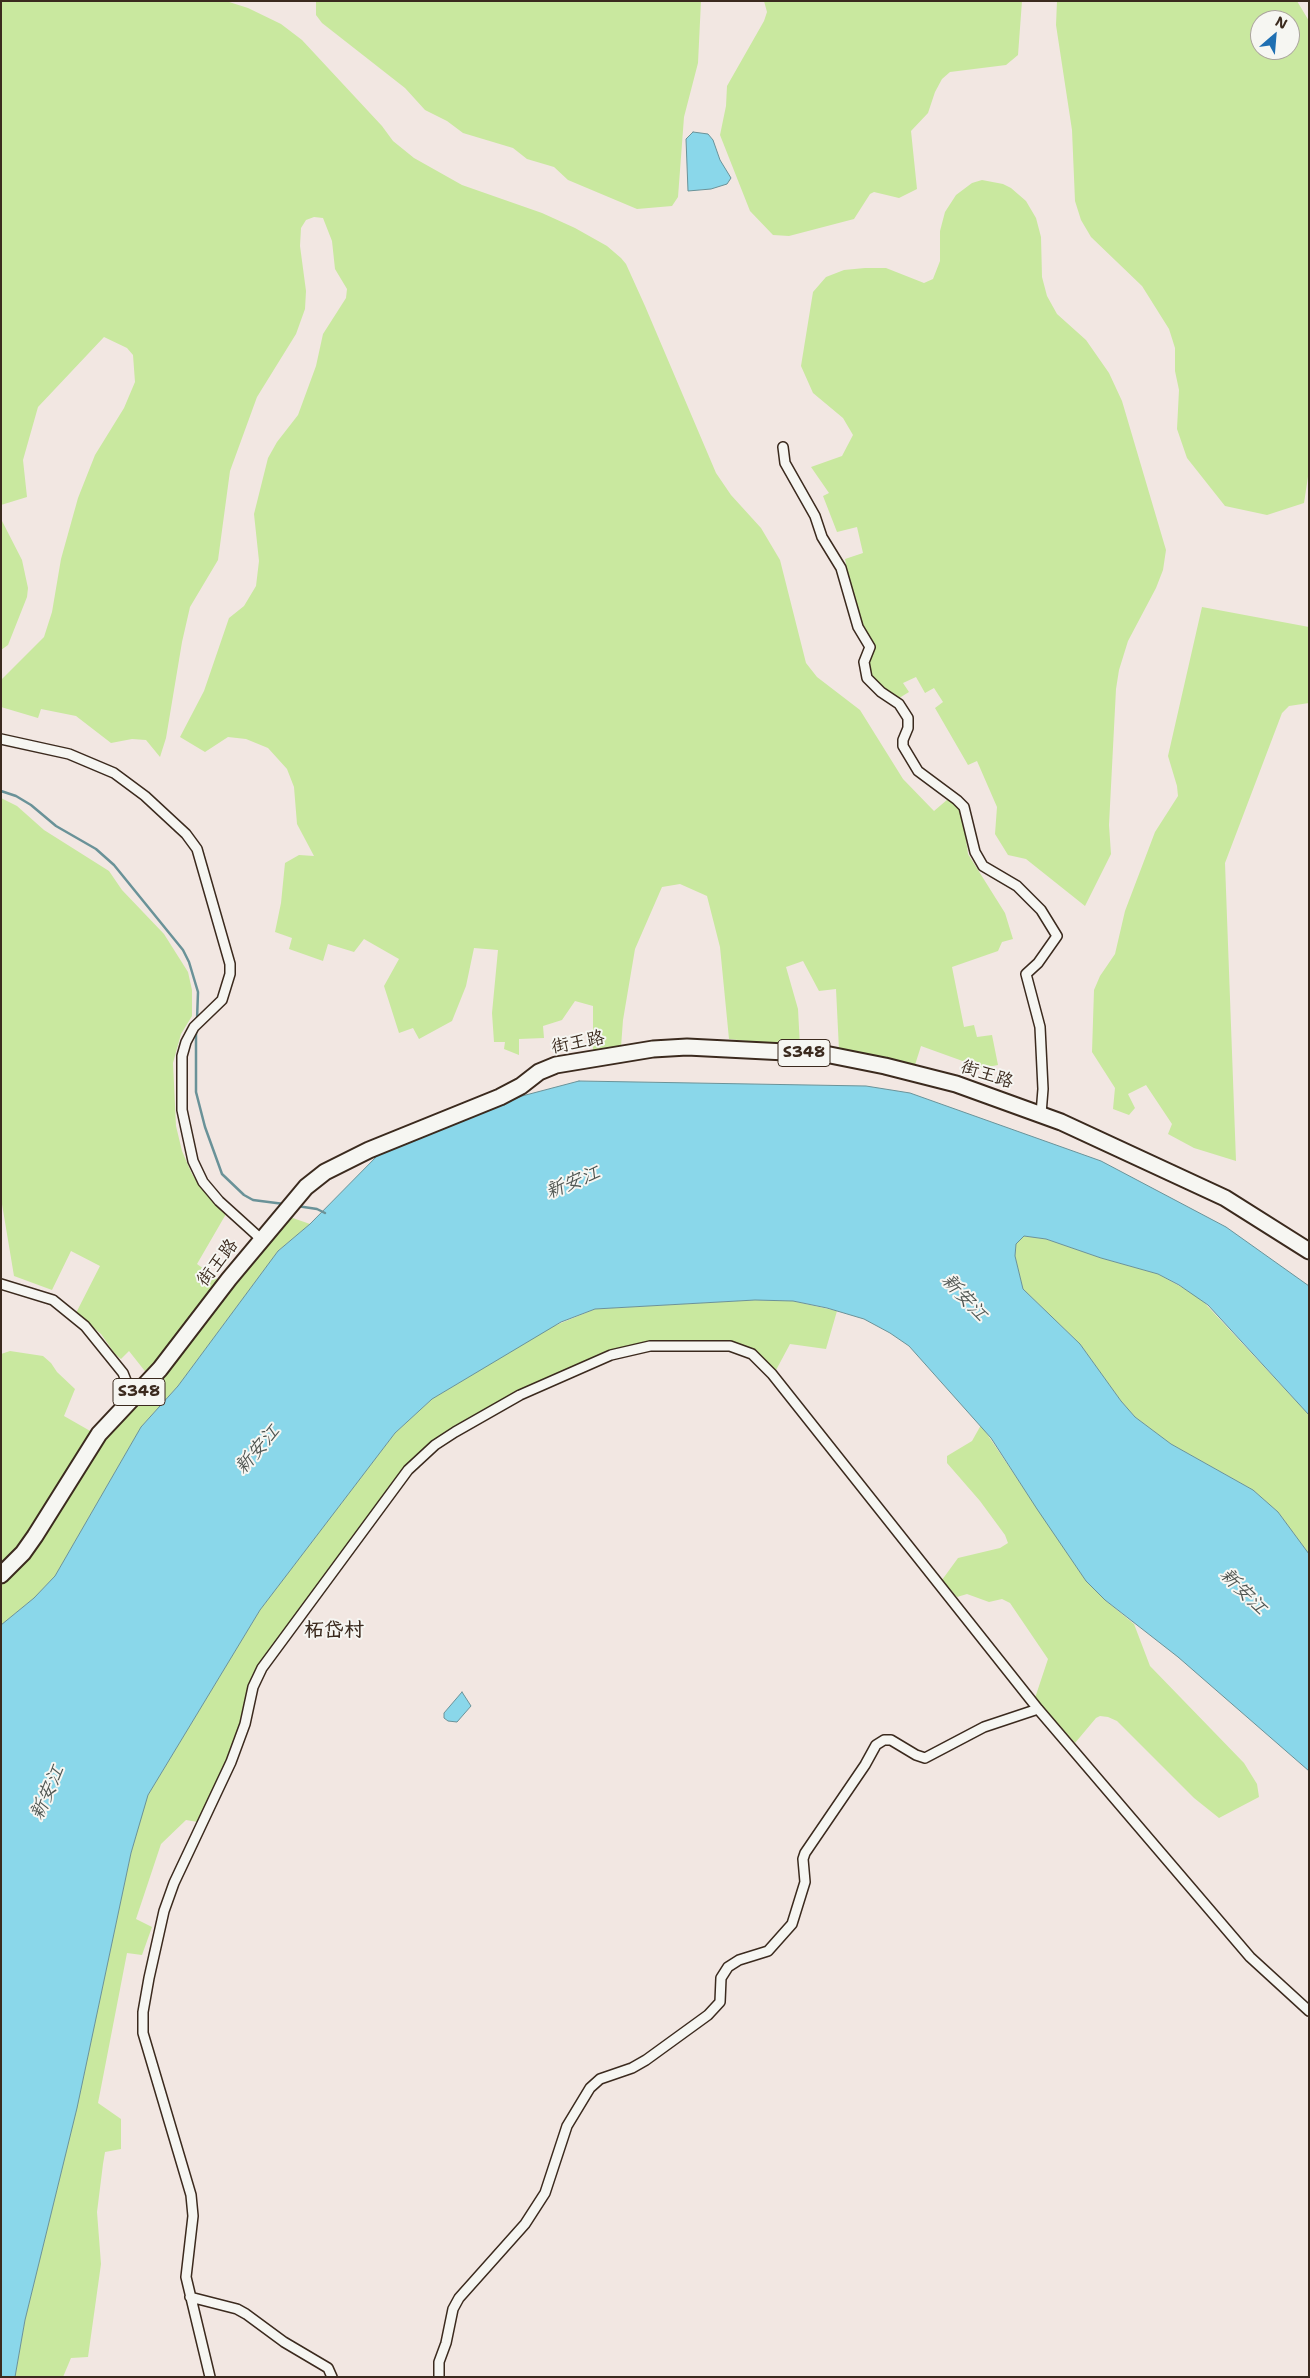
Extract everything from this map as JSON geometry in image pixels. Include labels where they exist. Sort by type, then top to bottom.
[{"type":"main road","name":"街王路","points":[[1,1575],[23,1553],[35,1536],[99,1434],[160,1369],[261,1239],[306,1187],[340,1164],[369,1150],[500,1098],[545,1068],[671,1047],[784,1051],[847,1057],[956,1084],[1041,1114],[1225,1198],[1309,1251]]},
{"type":"street","points":[[783,447],[785,463],[815,516],[822,537],[840,568],[858,626],[870,647],[864,662],[867,678],[881,692],[899,704],[908,718],[908,728],[903,740],[903,746],[918,771],[964,807],[975,852],[983,866],[1020,888],[1041,910],[1057,936],[1038,964],[1026,974],[1040,1027],[1043,1090],[1041,1114]]},
{"type":"street","points":[[1,739],[62,752],[114,773],[145,796],[186,834],[197,849],[230,964],[230,974],[222,1000],[194,1027],[186,1042],[182,1056],[182,1110],[191,1155],[203,1182],[261,1239]]},
{"type":"street","points":[[1,1284],[53,1300],[85,1326],[124,1373],[134,1398]]},
{"type":"street","points":[[210,2377],[190,2297],[186,2268],[192,2226],[191,2194],[147,2051],[143,2023],[149,1978],[164,1911],[180,1870],[234,1756],[245,1724],[253,1687],[262,1668],[408,1470],[445,1438],[520,1396],[611,1355],[650,1346],[730,1346],[746,1351],[772,1374],[1038,1709],[1250,1956],[1309,2011]]},
{"type":"street","points":[[439,2377],[439,2362],[446,2343],[453,2310],[459,2298],[525,2224],[545,2193],[567,2126],[590,2088],[600,2079],[632,2068],[646,2060],[708,2014],[720,2002],[721,1978],[728,1967],[739,1960],[768,1951],[792,1924],[805,1882],[804,1856],[876,1746],[887,1739],[916,1755],[926,1758],[976,1731],[1038,1709]]},
{"type":"street","points":[[190,2297],[231,2307],[246,2314],[284,2342],[328,2368],[332,2377]]},
{"type":"green space","points":[[1,1],[226,1],[248,8],[281,24],[302,40],[382,126],[393,141],[414,158],[462,185],[542,213],[575,228],[607,246],[621,258],[626,264],[645,306],[716,473],[731,495],[761,528],[780,560],[806,663],[817,677],[860,710],[903,779],[934,811],[948,799],[962,809],[968,854],[1005,913],[1013,939],[1002,942],[998,951],[952,967],[964,1027],[974,1025],[977,1037],[992,1035],[998,1065],[982,1068],[921,1046],[915,1065],[839,1050],[836,989],[819,991],[803,961],[786,967],[798,1009],[800,1047],[729,1039],[720,947],[707,896],[680,884],[662,887],[635,949],[623,1020],[621,1047],[593,1051],[593,1006],[575,1001],[562,1020],[543,1026],[544,1038],[519,1039],[519,1055],[504,1049],[505,1042],[494,1042],[492,1013],[498,950],[474,948],[466,986],[452,1021],[419,1039],[413,1028],[399,1033],[384,986],[399,959],[364,939],[354,952],[328,944],[323,961],[289,949],[292,938],[275,932],[281,903],[285,863],[299,855],[314,856],[297,824],[294,787],[287,769],[268,748],[246,739],[228,737],[205,752],[180,737],[204,691],[229,618],[244,606],[256,586],[259,561],[254,514],[268,458],[277,442],[298,415],[316,366],[323,334],[346,298],[347,289],[335,269],[332,241],[323,218],[314,217],[306,220],[301,228],[300,246],[306,291],[305,309],[296,334],[257,397],[230,471],[218,560],[190,607],[182,642],[166,738],[160,757],[146,740],[132,739],[111,743],[76,716],[41,709],[38,718],[1,707],[1,680],[44,637],[52,612],[61,559],[78,498],[95,455],[124,408],[135,382],[133,355],[127,348],[104,337],[38,407],[23,460],[27,497],[1,505]]},
{"type":"green space","points":[[316,1],[701,1],[698,63],[684,117],[678,197],[672,206],[637,209],[568,180],[554,167],[527,159],[513,148],[463,133],[447,121],[425,110],[405,88],[322,23],[316,15]]},
{"type":"green space","points":[[764,1],[1022,1],[1018,55],[1006,65],[950,72],[942,79],[935,92],[928,113],[911,131],[917,189],[899,198],[874,192],[870,194],[854,219],[789,236],[773,235],[750,211],[720,135],[726,106],[727,86],[764,21],[767,12]]},
{"type":"green space","points":[[1057,1],[1297,1],[1309,21],[1309,470],[1304,503],[1267,515],[1225,506],[1187,458],[1177,429],[1179,390],[1175,371],[1175,348],[1169,329],[1142,286],[1091,237],[1081,220],[1075,201],[1072,130],[1056,25]]},
{"type":"green space","points":[[982,180],[1003,184],[1011,188],[1026,201],[1036,218],[1041,237],[1042,277],[1047,296],[1057,314],[1086,340],[1109,373],[1122,401],[1166,550],[1163,570],[1156,588],[1128,641],[1119,670],[1116,689],[1109,825],[1111,854],[1085,906],[1026,859],[1008,855],[995,834],[997,807],[977,761],[968,765],[935,708],[943,702],[934,688],[925,693],[916,677],[903,683],[909,692],[896,700],[869,678],[863,631],[855,608],[845,559],[863,553],[857,527],[837,532],[823,496],[829,493],[811,467],[842,456],[853,435],[843,418],[813,393],[801,366],[813,292],[826,277],[844,270],[886,268],[924,283],[933,279],[940,261],[940,231],[945,212],[956,195],[972,183]]},
{"type":"green space","points":[[1,519],[22,560],[28,588],[27,597],[8,645],[1,650]]},
{"type":"green space","points":[[1202,607],[1309,627],[1309,703],[1289,706],[1282,713],[1225,863],[1236,1161],[1194,1148],[1168,1134],[1172,1124],[1146,1085],[1128,1094],[1135,1108],[1129,1115],[1113,1109],[1115,1088],[1092,1052],[1094,990],[1100,976],[1115,954],[1125,911],[1155,832],[1178,796],[1168,756]]},
{"type":"green space","points":[[1,798],[17,806],[44,830],[109,871],[122,890],[164,934],[188,972],[192,990],[192,1016],[181,1034],[173,1063],[176,1126],[182,1151],[192,1174],[207,1195],[226,1214],[197,1264],[219,1280],[148,1375],[129,1351],[121,1359],[115,1354],[101,1334],[76,1313],[100,1266],[71,1251],[52,1290],[14,1276],[1,1198]]},
{"type":"green space","points":[[287,1216],[310,1224],[278,1251],[178,1386],[141,1427],[55,1576],[34,1598],[1,1625],[1,1581],[89,1457]]},
{"type":"green space","points":[[1024,1236],[1046,1239],[1101,1258],[1158,1274],[1199,1297],[1309,1415],[1309,1554],[1278,1512],[1253,1490],[1171,1444],[1135,1417],[1121,1401],[1080,1344],[1023,1289],[1015,1256],[1016,1244]]},
{"type":"green space","points":[[755,1300],[793,1301],[837,1311],[826,1349],[790,1344],[775,1372],[746,1347],[735,1343],[649,1343],[595,1356],[507,1399],[441,1438],[408,1464],[265,1656],[253,1677],[239,1735],[198,1822],[186,1820],[161,1844],[136,1919],[152,1927],[142,1955],[127,1953],[98,2103],[121,2119],[121,2149],[105,2152],[103,2164],[97,2212],[101,2264],[88,2357],[71,2358],[63,2377],[15,2377],[25,2320],[77,2107],[131,1853],[143,1806],[260,1610],[395,1433],[432,1399],[549,1328],[595,1309]]},
{"type":"green space","points":[[10,1351],[43,1356],[51,1363],[57,1372],[75,1389],[64,1416],[92,1432],[29,1534],[1,1565],[1,1354]]},
{"type":"green space","points":[[981,1425],[1086,1581],[1134,1624],[1150,1666],[1244,1763],[1257,1784],[1259,1797],[1219,1818],[1194,1798],[1117,1721],[1108,1717],[1100,1716],[1096,1718],[1075,1743],[1035,1698],[1048,1659],[1010,1603],[1002,1599],[989,1602],[967,1594],[957,1597],[942,1580],[958,1558],[1000,1548],[1008,1543],[1005,1535],[980,1501],[947,1463],[947,1456],[972,1441]]},
{"type":"water","points":[[693,132],[708,134],[713,140],[720,160],[731,178],[727,184],[711,189],[688,191],[686,139]]},
{"type":"water","name":"新安江","points":[[579,1081],[866,1086],[910,1093],[1101,1161],[1226,1227],[1309,1286],[1309,1415],[1208,1305],[1179,1285],[1158,1274],[1101,1258],[1046,1239],[1024,1236],[1016,1244],[1015,1256],[1023,1289],[1080,1344],[1121,1401],[1135,1417],[1171,1444],[1253,1490],[1278,1512],[1309,1554],[1309,1771],[1178,1657],[1105,1600],[1086,1581],[991,1438],[909,1346],[890,1333],[864,1319],[827,1308],[793,1301],[755,1300],[595,1309],[561,1322],[432,1399],[395,1433],[260,1610],[148,1795],[131,1853],[77,2108],[25,2320],[15,2377],[1,2377],[1,1625],[34,1598],[55,1576],[141,1427],[178,1386],[278,1251],[310,1224],[380,1153],[522,1096]]},
{"type":"water","points":[[462,1692],[471,1706],[457,1722],[448,1721],[444,1718],[444,1713]]},
{"type":"waterway","points":[[1,791],[16,796],[31,805],[56,826],[96,849],[114,865],[183,950],[189,962],[198,992],[197,1020]]},
{"type":"waterway","points":[[196,1031],[196,1092],[205,1127],[222,1174],[244,1195],[253,1200],[284,1204]]},
{"type":"waterway","points":[[297,1206],[317,1209],[325,1213]]},
{"type":"district","name":"柘岱村","points":[[334,1631]]}]
